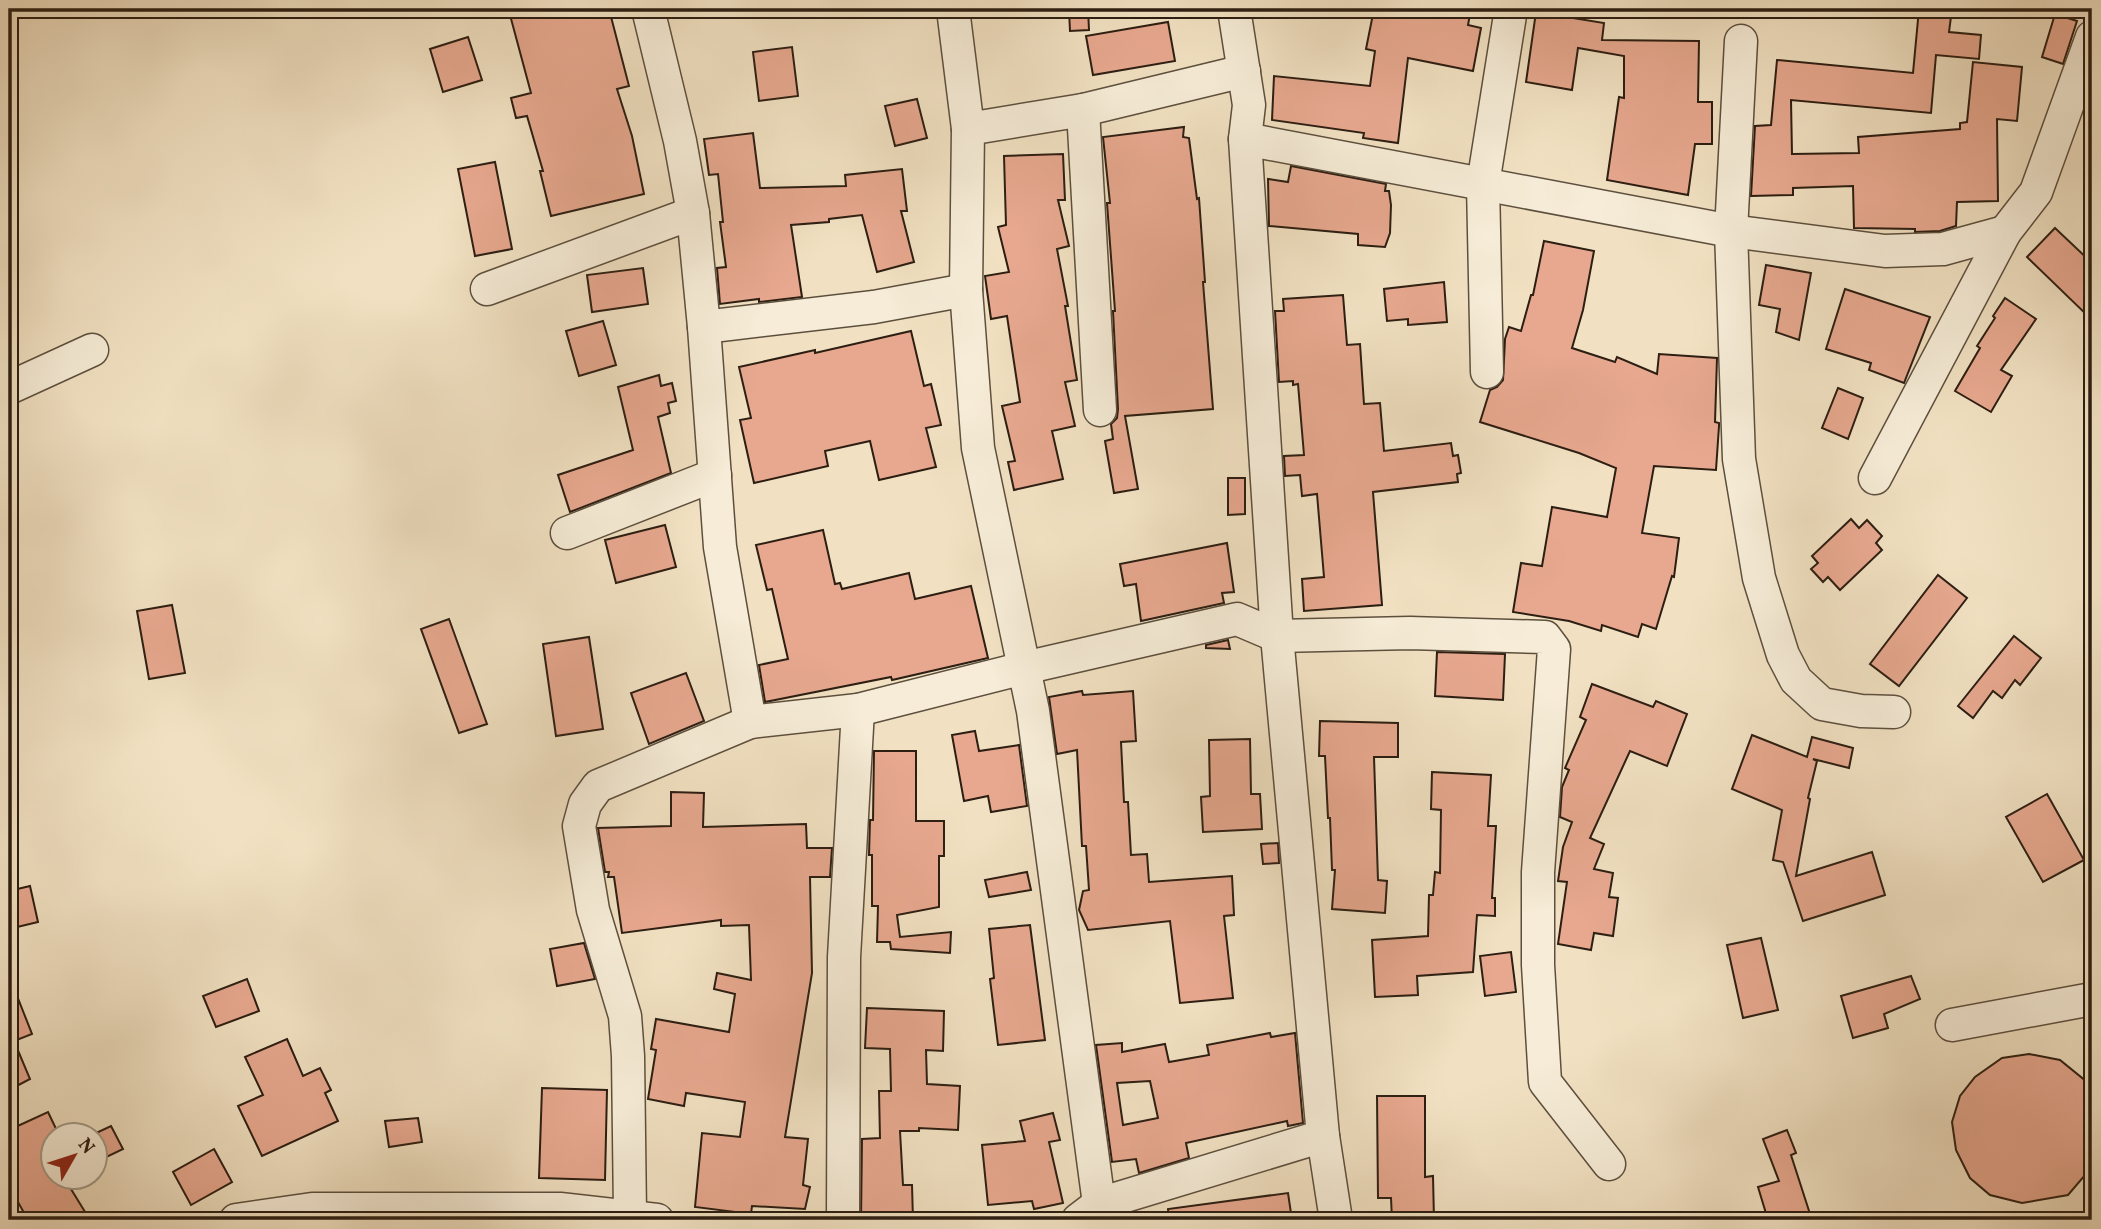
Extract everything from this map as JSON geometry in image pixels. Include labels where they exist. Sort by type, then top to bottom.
[{"type":"street","points":[[648,9],[680,141],[693,213],[720,547],[750,722]]},
{"type":"street","points":[[953,9],[968,129],[967,290],[978,448],[1033,711],[1088,1212],[1323,1136]]},
{"type":"street","points":[[1234,9],[1248,105],[1245,139],[1277,636],[1323,1136],[1336,1220]]},
{"type":"street","points":[[1487,372],[1483,184],[1511,9]]},
{"type":"street","points":[[1875,478],[2005,232],[2036,192],[2092,37]]},
{"type":"street","points":[[1741,41],[1731,231],[1739,459],[1759,578],[1783,655],[1796,680],[1822,704],[1861,711],[1894,712]]},
{"type":"street","points":[[968,129],[1083,110],[1244,71]]},
{"type":"street","points":[[1083,110],[1100,410]]},
{"type":"street","points":[[1245,139],[1731,231],[1885,251],[1943,249],[2005,232]]},
{"type":"street","points":[[487,289],[693,213]]},
{"type":"street","points":[[704,327],[874,307],[967,290]]},
{"type":"street","points":[[9,388],[92,350]]},
{"type":"street","points":[[567,533],[715,475]]},
{"type":"street","points":[[236,1220],[312,1209],[561,1209],[644,1218],[625,1016],[593,910],[579,826],[585,804],[598,786],[750,722],[858,710],[1024,668],[1237,620],[1277,636],[1410,633],[1545,637],[1552,643],[1555,649],[1538,872],[1538,965],[1545,1082],[1609,1164]]},
{"type":"street","points":[[843,1220],[844,957],[858,710]]},
{"type":"street","points":[[1952,1025],[2092,999]]},
{"type":"building","points":[[534,9],[609,9],[629,86],[617,89],[632,136],[644,194],[551,216],[540,171],[543,171],[527,116],[516,118],[511,98],[531,93],[510,15]]},
{"type":"building","points":[[1088,9],[1089,30],[1070,31],[1069,10]]},
{"type":"building","points":[[1374,9],[1471,9],[1468,25],[1481,28],[1473,71],[1408,58],[1398,143],[1363,138],[1364,133],[1272,120],[1274,76],[1370,86],[1375,51],[1366,49]]},
{"type":"building","points":[[1919,9],[1952,9],[1949,32],[1981,35],[1979,59],[1936,55],[1931,113],[1791,100],[1792,154],[1859,153],[1858,137],[1960,129],[1960,123],[1967,122],[1973,62],[2022,67],[2017,121],[1997,119],[1998,201],[1957,202],[1956,226],[1940,231],[1915,232],[1915,229],[1854,228],[1853,186],[1793,188],[1793,195],[1751,196],[1755,126],[1771,125],[1777,60],[1913,73]]},
{"type":"building","points":[[1536,12],[1604,23],[1602,40],[1699,41],[1698,102],[1712,102],[1712,144],[1695,144],[1688,195],[1607,180],[1619,97],[1624,98],[1624,56],[1578,48],[1572,90],[1526,82]]},
{"type":"building","points":[[2055,14],[2077,21],[2063,64],[2042,57]]},
{"type":"building","points":[[1168,22],[1175,61],[1093,75],[1086,36]]},
{"type":"building","points":[[468,37],[482,80],[443,92],[430,49]]},
{"type":"building","points":[[792,47],[798,96],[759,101],[753,52]]},
{"type":"building","points":[[917,99],[927,138],[895,146],[885,106]]},
{"type":"building","points":[[1184,127],[1183,137],[1189,138],[1197,199],[1199,198],[1213,409],[1125,416],[1138,489],[1114,493],[1105,441],[1113,439],[1111,424],[1117,418],[1118,409],[1115,311],[1107,203],[1110,203],[1103,137]]},
{"type":"building","points":[[753,133],[760,188],[846,186],[845,175],[902,169],[907,211],[901,211],[914,262],[877,272],[862,215],[829,219],[829,222],[791,225],[802,297],[720,304],[717,268],[726,267],[720,222],[723,222],[718,174],[709,175],[704,139]]},
{"type":"building","points":[[1063,154],[1065,200],[1058,200],[1069,246],[1057,249],[1068,306],[1065,306],[1077,380],[1065,382],[1075,426],[1052,431],[1063,479],[1014,490],[1008,462],[1015,461],[1002,406],[1020,402],[1007,316],[991,319],[985,276],[1009,272],[998,227],[1006,225],[1004,156]]},
{"type":"building","points":[[495,162],[512,249],[475,256],[458,169]]},
{"type":"building","points":[[1291,166],[1386,184],[1385,191],[1389,191],[1391,205],[1390,233],[1385,247],[1358,245],[1358,234],[1269,226],[1268,179],[1288,182]]},
{"type":"building","points":[[2055,228],[2092,263],[2092,320],[2027,257]]},
{"type":"building","points":[[1544,241],[1594,251],[1583,310],[1572,348],[1615,362],[1617,357],[1657,374],[1659,354],[1717,358],[1715,422],[1719,423],[1719,426],[1716,470],[1654,466],[1642,533],[1679,538],[1674,577],[1672,576],[1656,629],[1642,624],[1638,637],[1602,625],[1601,631],[1569,621],[1513,612],[1521,563],[1542,566],[1552,507],[1607,517],[1616,468],[1579,453],[1480,422],[1490,390],[1503,380],[1505,339],[1509,327],[1521,331],[1533,295]]},
{"type":"building","points":[[1766,265],[1811,273],[1799,340],[1776,332],[1780,309],[1759,305]]},
{"type":"building","points":[[643,268],[648,304],[592,312],[587,275]]},
{"type":"building","points":[[1444,282],[1447,322],[1408,325],[1408,319],[1387,321],[1384,289]]},
{"type":"building","points":[[1845,289],[1930,317],[1904,383],[1869,370],[1871,363],[1826,349]]},
{"type":"building","points":[[1343,295],[1347,345],[1360,344],[1364,404],[1380,403],[1384,451],[1451,443],[1453,456],[1458,455],[1461,473],[1457,474],[1458,482],[1373,492],[1382,605],[1304,611],[1302,579],[1324,577],[1317,494],[1302,496],[1300,475],[1285,476],[1284,456],[1304,455],[1298,384],[1293,385],[1293,381],[1279,382],[1275,311],[1284,311],[1283,299]]},
{"type":"building","points":[[2005,298],[2036,319],[2001,370],[2012,376],[1991,412],[1955,391]]},
{"type":"building","points":[[603,321],[616,365],[579,376],[566,331]]},
{"type":"building","points":[[911,331],[924,386],[931,384],[941,425],[926,428],[936,467],[879,480],[870,441],[825,451],[828,466],[754,483],[740,420],[751,418],[739,367]]},
{"type":"building","points":[[659,375],[661,386],[672,383],[676,401],[668,403],[670,413],[658,417],[671,473],[570,512],[558,475],[633,450],[618,387]]},
{"type":"building","points":[[1838,388],[1863,398],[1848,439],[1822,428]]},
{"type":"building","points":[[1228,478],[1245,478],[1245,514],[1228,515]]},
{"type":"building","points":[[1851,519],[1859,528],[1867,520],[1882,536],[1876,543],[1882,550],[1840,590],[1828,577],[1823,582],[1811,569],[1818,563],[1812,556]]},
{"type":"building","points":[[665,525],[676,567],[616,583],[605,540]]},
{"type":"building","points":[[823,530],[835,584],[840,583],[842,589],[909,573],[915,599],[971,586],[988,658],[892,680],[891,677],[765,702],[759,665],[788,659],[772,589],[767,590],[756,545]]},
{"type":"building","points":[[1227,543],[1234,592],[1222,593],[1224,603],[1141,621],[1136,584],[1124,586],[1120,564]]},
{"type":"building","points":[[1938,575],[1967,598],[1899,686],[1870,664]]},
{"type":"building","points":[[172,605],[185,673],[149,679],[137,611]]},
{"type":"building","points":[[449,619],[487,724],[459,733],[421,629]]},
{"type":"building","points":[[2014,636],[2041,658],[2020,685],[2015,680],[2002,698],[1993,691],[1973,718],[1958,706]]},
{"type":"building","points":[[589,637],[603,729],[556,736],[543,644]]},
{"type":"building","points":[[1228,640],[1230,649],[1206,648],[1206,645]]},
{"type":"building","points":[[1437,652],[1505,654],[1503,700],[1435,696]]},
{"type":"building","points":[[686,673],[704,721],[649,744],[631,693]]},
{"type":"building","points":[[1592,684],[1653,707],[1656,701],[1687,714],[1667,766],[1630,751],[1590,838],[1604,844],[1594,869],[1613,873],[1609,897],[1618,898],[1613,936],[1594,933],[1591,950],[1558,944],[1567,882],[1558,881],[1563,847],[1572,822],[1560,817],[1562,787],[1569,770],[1565,768],[1586,720],[1580,717]]},
{"type":"building","points":[[1082,691],[1083,695],[1133,691],[1136,741],[1121,742],[1124,802],[1128,802],[1131,855],[1147,854],[1149,882],[1232,876],[1234,915],[1224,916],[1233,998],[1180,1003],[1170,921],[1088,930],[1079,910],[1083,891],[1089,890],[1086,846],[1082,846],[1077,750],[1057,754],[1049,697]]},
{"type":"building","points":[[1320,721],[1398,723],[1398,757],[1374,757],[1378,880],[1387,881],[1385,913],[1332,909],[1335,870],[1332,870],[1325,756],[1319,756]]},
{"type":"building","points":[[975,731],[979,751],[1019,745],[1027,806],[991,812],[988,796],[964,801],[952,735]]},
{"type":"building","points":[[1752,735],[1807,757],[1812,737],[1853,748],[1849,768],[1813,759],[1817,761],[1808,798],[1810,799],[1796,876],[1872,852],[1885,895],[1803,921],[1783,862],[1773,860],[1782,810],[1732,789]]},
{"type":"building","points":[[1250,739],[1251,794],[1260,794],[1262,829],[1203,832],[1201,797],[1210,796],[1209,740]]},
{"type":"building","points":[[874,751],[916,751],[916,821],[944,821],[944,856],[939,856],[939,907],[897,915],[900,937],[951,932],[950,953],[891,949],[890,942],[877,942],[878,906],[872,906],[872,855],[869,855],[870,820],[873,820]]},
{"type":"building","points":[[1432,772],[1491,775],[1488,826],[1496,826],[1492,898],[1495,898],[1495,916],[1477,915],[1473,972],[1417,976],[1418,995],[1375,997],[1372,940],[1428,936],[1429,895],[1433,895],[1435,872],[1440,873],[1441,810],[1431,809]]},
{"type":"building","points":[[671,792],[704,793],[703,827],[806,824],[807,848],[832,848],[830,877],[810,877],[812,973],[785,1137],[808,1139],[803,1185],[810,1187],[805,1209],[752,1206],[751,1214],[695,1207],[702,1133],[740,1137],[745,1102],[686,1093],[684,1106],[648,1099],[656,1050],[651,1049],[656,1019],[729,1032],[735,994],[714,989],[717,973],[751,980],[749,925],[721,926],[721,920],[622,933],[614,877],[608,877],[609,872],[605,872],[598,828],[671,826]]},
{"type":"building","points":[[2047,794],[2084,860],[2043,882],[2006,817]]},
{"type":"building","points":[[1278,843],[1279,863],[1263,864],[1261,844]]},
{"type":"building","points":[[1027,872],[1031,890],[989,897],[985,880]]},
{"type":"building","points":[[30,886],[38,922],[9,929],[9,891]]},
{"type":"building","points":[[1030,925],[1045,1040],[998,1045],[990,979],[994,978],[989,929]]},
{"type":"building","points":[[1761,938],[1778,1010],[1743,1018],[1727,945]]},
{"type":"building","points":[[584,943],[595,979],[557,986],[550,949]]},
{"type":"building","points":[[1511,952],[1516,992],[1485,996],[1480,956]]},
{"type":"building","points":[[1911,976],[1920,999],[1884,1014],[1888,1028],[1853,1038],[1841,996]]},
{"type":"building","points":[[10,978],[32,1034],[14,1041],[30,1079],[9,1090]]},
{"type":"building","points":[[247,979],[259,1011],[216,1027],[203,996]]},
{"type":"building","points":[[867,1008],[944,1011],[943,1051],[926,1050],[927,1084],[960,1086],[958,1130],[919,1128],[919,1131],[900,1131],[903,1185],[912,1185],[913,1220],[861,1220],[862,1139],[880,1138],[879,1091],[891,1091],[890,1049],[865,1048]]},
{"type":"building","points":[[1270,1033],[1271,1037],[1295,1033],[1303,1123],[1288,1126],[1287,1121],[1186,1143],[1189,1158],[1139,1173],[1136,1159],[1112,1162],[1096,1045],[1122,1043],[1122,1052],[1165,1044],[1169,1062],[1209,1055],[1207,1045]],"holes":[[[1150,1081],[1158,1118],[1123,1125],[1117,1083]]]},
{"type":"building","points":[[287,1039],[303,1076],[320,1068],[331,1090],[325,1093],[338,1121],[262,1156],[238,1106],[263,1095],[245,1057]]},
{"type":"building","points":[[2029,1054],[2060,1060],[2087,1082],[2092,1092],[2092,1167],[2068,1195],[2022,1203],[1990,1195],[1970,1178],[1956,1150],[1952,1122],[1960,1096],[1975,1077],[2002,1058]]},
{"type":"building","points":[[542,1088],[607,1090],[605,1180],[539,1178]]},
{"type":"building","points":[[1377,1096],[1425,1096],[1425,1177],[1433,1176],[1434,1220],[1392,1220],[1391,1198],[1378,1198]]},
{"type":"building","points":[[48,1112],[52,1120],[38,1120],[38,1190],[72,1190],[90,1220],[28,1220],[9,1186],[9,1130]]},
{"type":"building","points":[[1053,1113],[1060,1140],[1049,1142],[1063,1203],[1034,1209],[1032,1201],[988,1205],[982,1145],[1025,1141],[1020,1121]]},
{"type":"building","points":[[418,1118],[422,1142],[389,1147],[385,1121]]},
{"type":"building","points":[[111,1126],[123,1149],[108,1156],[108,1127]]},
{"type":"building","points":[[1787,1130],[1796,1153],[1791,1155],[1811,1217],[1800,1220],[1768,1220],[1758,1187],[1779,1181],[1763,1139]]},
{"type":"building","points":[[214,1149],[232,1182],[191,1205],[173,1172]]},
{"type":"building","points":[[1288,1193],[1292,1220],[1169,1220],[1168,1209]]}]
